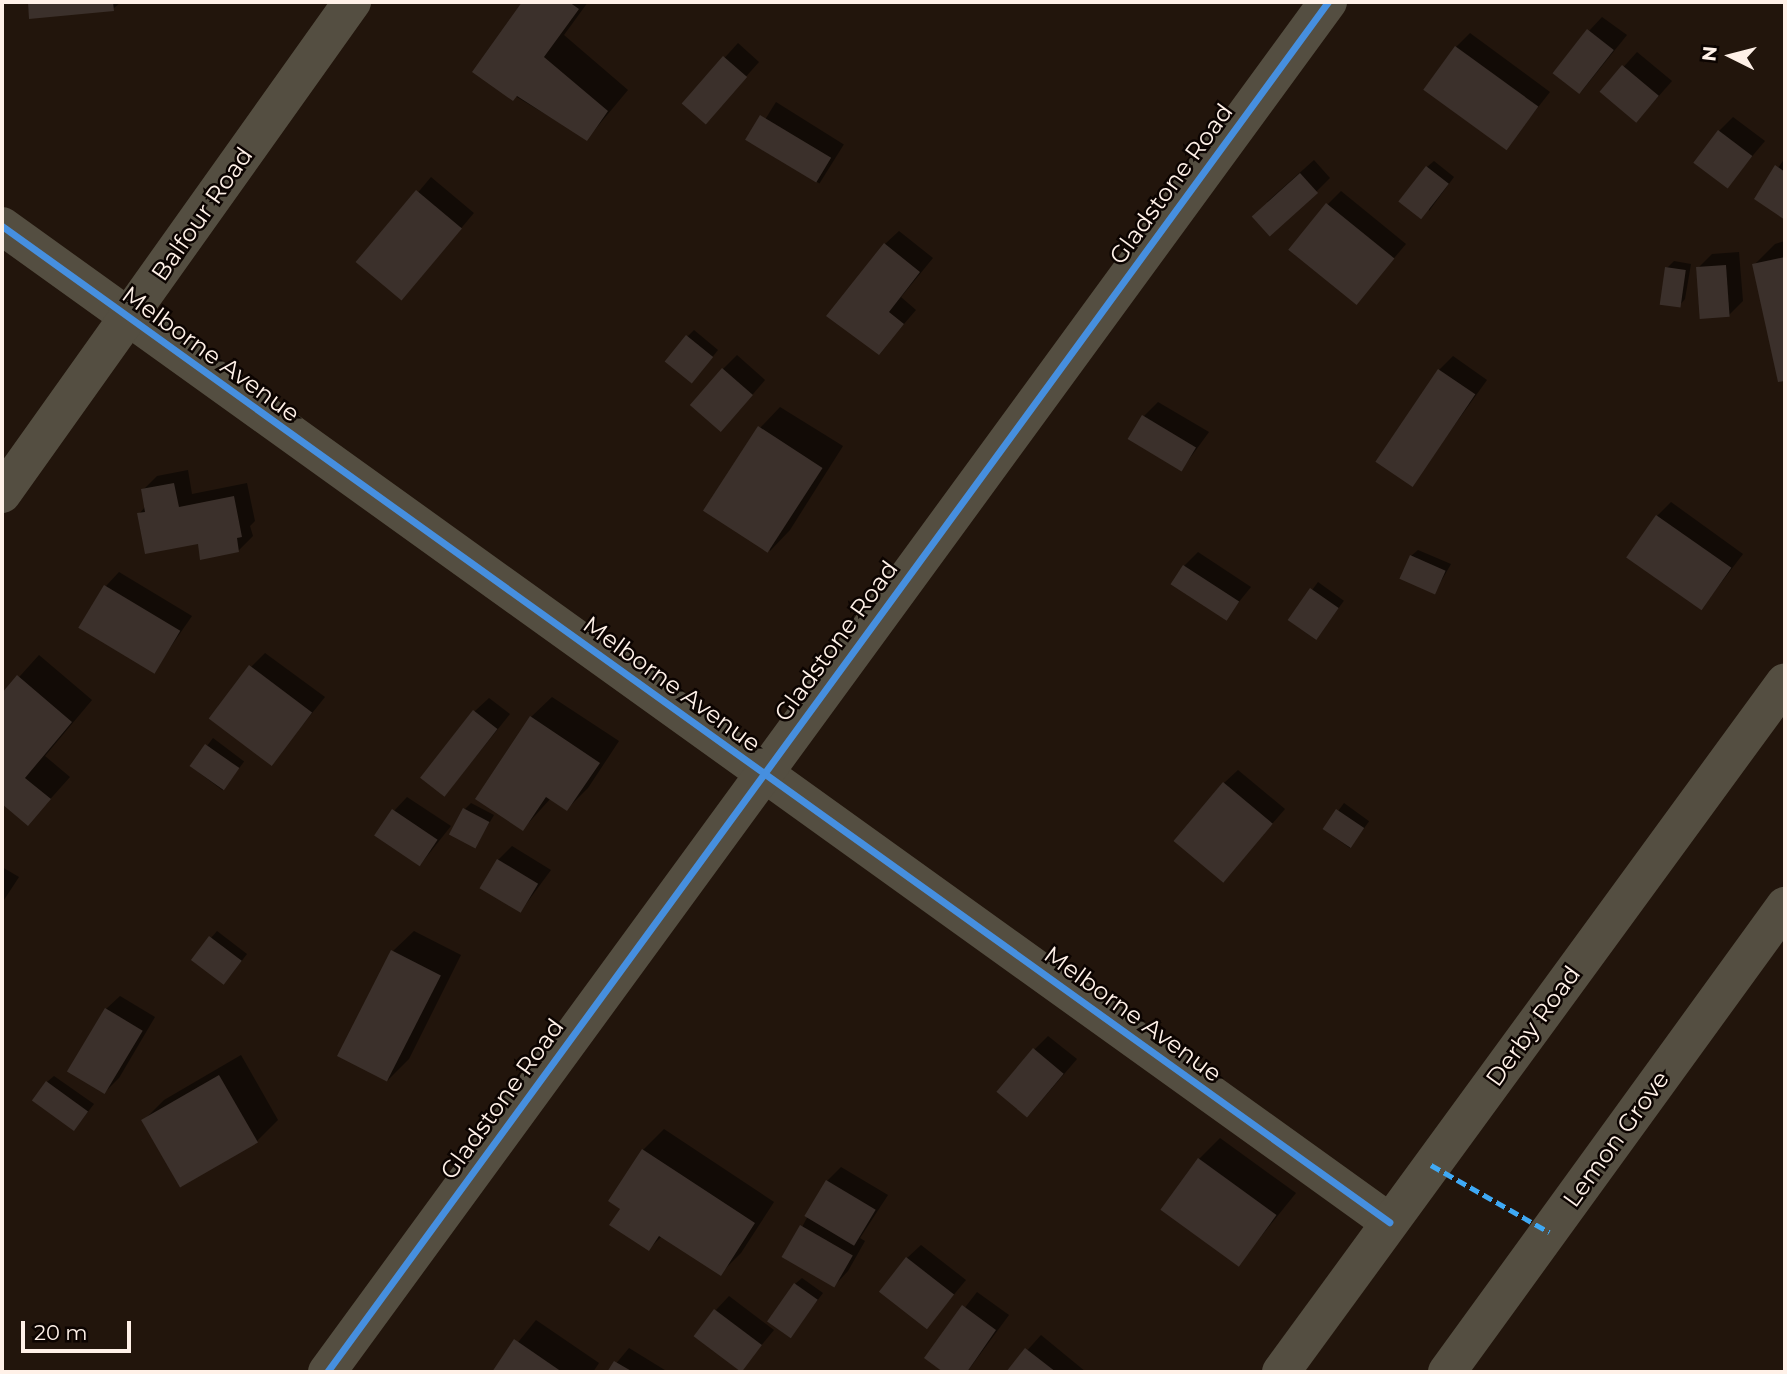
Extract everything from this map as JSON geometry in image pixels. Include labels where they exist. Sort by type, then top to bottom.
[{"type":"street","name":"Balfour Road","points":[[2,494],[352,2]]},
{"type":"street","name":"Gladstone Road","points":[[327,1372],[1328,2]]},
{"type":"street","name":"Melborne Avenue","points":[[2,226],[1389,1222]]},
{"type":"street","name":"Derby Road","points":[[1281,1372],[1785,682]]},
{"type":"street","name":"Lemon Grove","points":[[1447,1372],[1785,906]]},
{"type":"building","points":[[28,2],[113,2],[114,11],[29,19]]},
{"type":"building","points":[[522,2],[569,2],[579,9],[544,57],[608,111],[587,141],[517,96],[513,101],[472,72]]},
{"type":"building","points":[[1587,29],[1614,50],[1579,94],[1553,73]]},
{"type":"building","points":[[1455,46],[1538,107],[1507,150],[1423,90]]},
{"type":"building","points":[[723,56],[747,77],[706,125],[682,104]]},
{"type":"building","points":[[1622,65],[1659,96],[1636,123],[1600,92]]},
{"type":"building","points":[[760,115],[831,158],[816,183],[745,140]]},
{"type":"building","points":[[1718,130],[1752,156],[1728,189],[1693,163]]},
{"type":"building","points":[[1775,165],[1785,172],[1785,220],[1754,199]]},
{"type":"building","points":[[1426,166],[1449,184],[1421,219],[1398,201]]},
{"type":"building","points":[[1300,173],[1318,193],[1270,237],[1252,216]]},
{"type":"building","points":[[416,190],[462,229],[402,301],[356,262]]},
{"type":"building","points":[[1326,203],[1394,258],[1357,305],[1288,250]]},
{"type":"building","points":[[884,243],[920,272],[889,312],[904,324],[879,355],[826,316]]},
{"type":"building","points":[[1785,257],[1785,381],[1778,382],[1752,264]]},
{"type":"building","points":[[1726,265],[1730,317],[1700,319],[1696,267]]},
{"type":"building","points":[[1665,267],[1686,270],[1681,308],[1660,305]]},
{"type":"building","points":[[686,335],[713,357],[692,383],[665,361]]},
{"type":"building","points":[[722,368],[753,395],[721,432],[690,405]]},
{"type":"building","points":[[1438,369],[1475,394],[1413,487],[1375,462]]},
{"type":"building","points":[[1142,415],[1196,447],[1182,471],[1128,439]]},
{"type":"building","points":[[758,426],[823,468],[768,553],[703,511]]},
{"type":"building","points":[[174,483],[179,507],[234,496],[242,537],[237,538],[239,552],[200,560],[198,544],[145,554],[137,513],[145,512],[141,489]]},
{"type":"building","points":[[1656,515],[1731,568],[1702,610],[1626,558]]},
{"type":"building","points":[[1410,555],[1446,571],[1435,595],[1399,579]]},
{"type":"building","points":[[1183,565],[1239,601],[1227,621],[1170,584]]},
{"type":"building","points":[[104,585],[180,631],[155,674],[78,628]]},
{"type":"building","points":[[1310,588],[1339,608],[1316,640],[1288,620]]},
{"type":"building","points":[[249,665],[312,713],[272,766],[209,719]]},
{"type":"building","points":[[17,675],[72,722],[25,778],[51,799],[28,826],[2,804],[2,693]]},
{"type":"building","points":[[473,710],[497,729],[444,797],[420,778]]},
{"type":"building","points":[[530,716],[600,763],[567,811],[546,797],[523,831],[475,799]]},
{"type":"building","points":[[205,744],[239,768],[224,790],[190,766]]},
{"type":"building","points":[[1223,782],[1273,824],[1223,883],[1174,841]]},
{"type":"building","points":[[463,808],[489,822],[475,849],[449,834]]},
{"type":"building","points":[[392,809],[438,840],[420,866],[374,836]]},
{"type":"building","points":[[1336,809],[1364,828],[1351,848],[1323,829]]},
{"type":"building","points":[[497,859],[538,884],[521,913],[479,888]]},
{"type":"building","points":[[209,936],[242,961],[224,985],[191,960]]},
{"type":"building","points":[[391,950],[441,975],[387,1081],[337,1056]]},
{"type":"building","points":[[105,1008],[143,1031],[105,1094],[67,1071]]},
{"type":"building","points":[[1033,1048],[1064,1074],[1027,1117],[996,1092]]},
{"type":"building","points":[[219,1075],[258,1143],[180,1188],[141,1120]]},
{"type":"building","points":[[46,1081],[88,1112],[74,1131],[32,1100]]},
{"type":"building","points":[[642,1149],[755,1223],[721,1276],[659,1236],[649,1251],[609,1225],[620,1209],[608,1201]]},
{"type":"building","points":[[1198,1158],[1276,1215],[1239,1267],[1160,1210]]},
{"type":"building","points":[[826,1180],[876,1210],[854,1246],[804,1216]]},
{"type":"building","points":[[800,1225],[853,1256],[834,1288],[782,1257]]},
{"type":"building","points":[[906,1257],[954,1295],[927,1329],[879,1292]]},
{"type":"building","points":[[794,1283],[818,1300],[791,1338],[767,1322]]},
{"type":"building","points":[[962,1305],[996,1330],[967,1372],[943,1372],[924,1358]]},
{"type":"building","points":[[714,1309],[762,1345],[741,1372],[694,1336]]},
{"type":"building","points":[[514,1339],[562,1372],[492,1372]]},
{"type":"building","points":[[1025,1348],[1056,1372],[1006,1372]]},
{"type":"building","points":[[614,1361],[633,1372],[607,1372]]},
{"type":"marked path","points":[[1431,1165],[1549,1232]]},
{"type":"cycle path","points":[[327,1372],[1328,2]]},
{"type":"cycle path","points":[[2,226],[1389,1222]]}]
